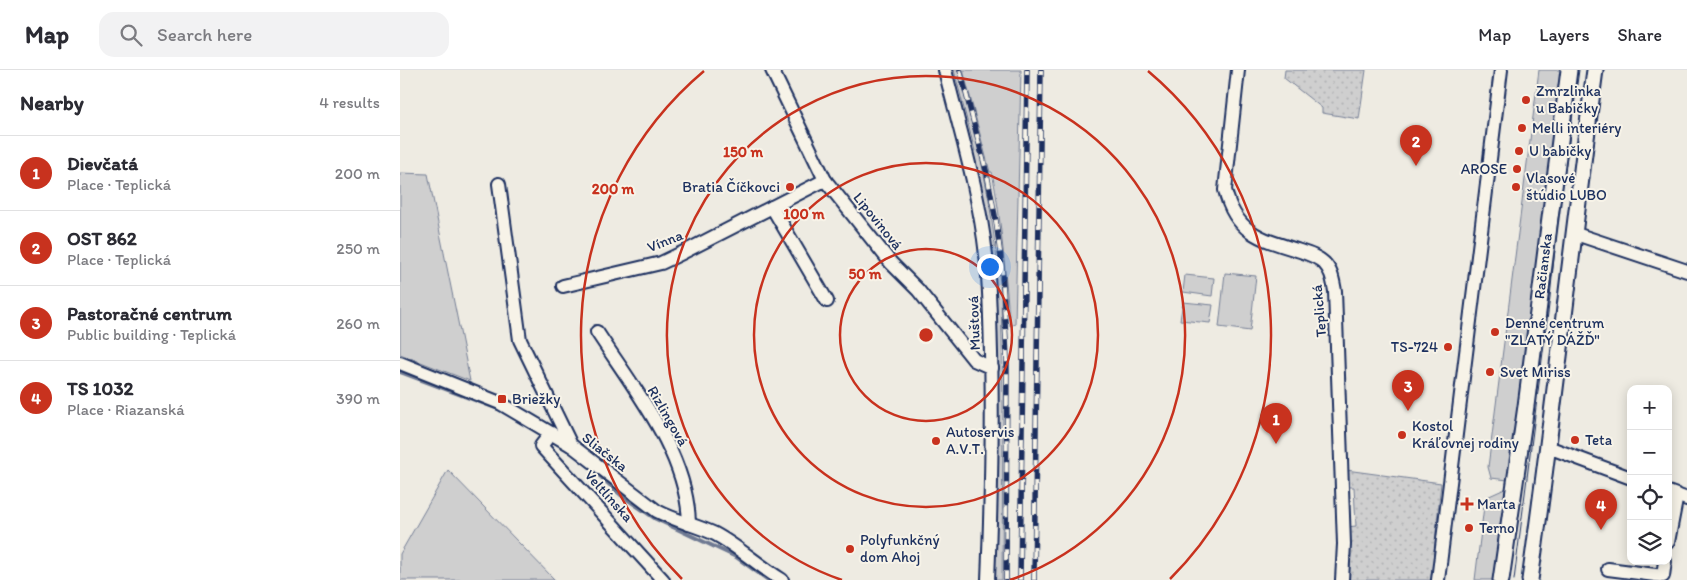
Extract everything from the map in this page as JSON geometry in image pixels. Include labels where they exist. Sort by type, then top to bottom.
[{"type":"main road","name":"Račianska","points":[[1501,580],[1526,406],[1569,70]]},
{"type":"main road","name":"Račianska","points":[[1530,580],[1595,70]]},
{"type":"street","name":"Lipovinová","points":[[772,70],[825,180],[891,263],[918,290],[974,360],[992,368]]},
{"type":"street","name":"Muštová","points":[[945,70],[975,186],[983,229],[990,306],[993,464],[988,580]]},
{"type":"street","name":"Teplická","points":[[1238,70],[1225,190],[1231,207],[1242,226],[1260,238],[1310,255],[1323,262],[1332,275],[1338,334],[1344,550],[1342,580]]},
{"type":"street","points":[[1438,580],[1501,70]]},
{"type":"street","name":"Vínna","points":[[563,286],[661,262],[825,180]]},
{"type":"street","points":[[499,184],[520,340],[572,445]]},
{"type":"street","points":[[772,208],[827,301]]},
{"type":"street","points":[[1573,233],[1687,271]]},
{"type":"street","name":"Rizlingová","points":[[597,332],[650,413],[673,456],[690,510],[689,524]]},
{"type":"street","name":"Sliačska","points":[[400,363],[500,403],[572,445],[658,511],[670,518],[723,539],[782,580]]},
{"type":"street","name":"Veltlínska","points":[[551,433],[541,446],[663,580]]},
{"type":"street","points":[[1548,447],[1627,477]]},
{"type":"street","points":[[1672,521],[1677,495]]},
{"type":"street","points":[[1608,569],[1663,576],[1664,565]]},
{"type":"shaded area","points":[[954,70],[958,70],[980,155],[989,200],[1001,290],[1003,405],[1002,580],[992,580],[996,377],[969,152],[975,151]]},
{"type":"shaded area","points":[[963,70],[1021,70],[1015,324],[1010,326],[1001,229],[992,172],[990,172]]},
{"type":"shaded area","points":[[1285,70],[1366,70],[1359,119],[1322,113],[1322,108],[1284,78]]},
{"type":"shaded area","points":[[1539,70],[1562,70],[1508,480],[1491,478],[1488,467]]},
{"type":"shaded area","points":[[400,173],[428,174],[470,381],[400,354]]},
{"type":"shaded area","points":[[1225,273],[1256,276],[1250,331],[1219,327]]},
{"type":"shaded area","points":[[1185,275],[1214,278],[1212,296],[1183,292]]},
{"type":"shaded area","points":[[1183,302],[1213,305],[1210,323],[1180,320]]},
{"type":"shaded area","points":[[448,470],[555,580],[400,580],[400,554]]},
{"type":"shaded area","points":[[1346,470],[1441,483],[1431,580],[1348,580],[1351,554],[1348,553],[1347,527],[1356,526],[1354,487],[1345,487]]},
{"type":"shaded area","points":[[1507,488],[1496,580],[1475,580],[1485,498]]},
{"type":"waterway","points":[[400,372],[498,409]]},
{"type":"waterway","points":[[591,468],[621,495],[656,519],[736,557],[768,580]]},
{"type":"tram line","points":[[1514,580],[1558,219],[1579,70]]},
{"type":"railway","points":[[960,70],[987,174],[1002,267],[1007,358],[1006,580]]},
{"type":"railway","points":[[1020,580],[1027,70]]},
{"type":"railway","points":[[1034,580],[1041,70]]},
{"type":"place","name":"Zmrzlinka u Babičky","points":[[1526,100]]},
{"type":"place","name":"Melli interiéry","points":[[1522,128]]},
{"type":"place","name":"U babičky","points":[[1519,151]]},
{"type":"place","name":"OST 862","points":[[1416,166]]},
{"type":"place","name":"AROSE","points":[[1517,169]]},
{"type":"place","name":"Bratia Číčkovci","points":[[790,187]]},
{"type":"place","name":"Vlasové štúdio LUBO","points":[[1516,187]]},
{"type":"place","name":"Denné centrum \"ZLATÝ DÁŽĎ\"","points":[[1495,332]]},
{"type":"place","name":"TS-724","points":[[1448,347]]},
{"type":"place","name":"Svet Miriss","points":[[1490,372]]},
{"type":"place","name":"Briežky","points":[[502,399]]},
{"type":"place","name":"Pastoračné centrum","points":[[1408,411]]},
{"type":"place","name":"Kostol Kráľovnej rodiny","points":[[1402,435]]},
{"type":"place","name":"Teta","points":[[1575,440]]},
{"type":"place","name":"Autoservis A.V.T.","points":[[936,441]]},
{"type":"place","name":"Dievčatá","points":[[1276,444]]},
{"type":"place","name":"Marta","points":[[1467,504]]},
{"type":"place","name":"Terno","points":[[1469,528]]},
{"type":"place","name":"TS 1032","points":[[1601,530]]},
{"type":"place","name":"Polyfunkčný dom Ahoj","points":[[850,549]]}]
